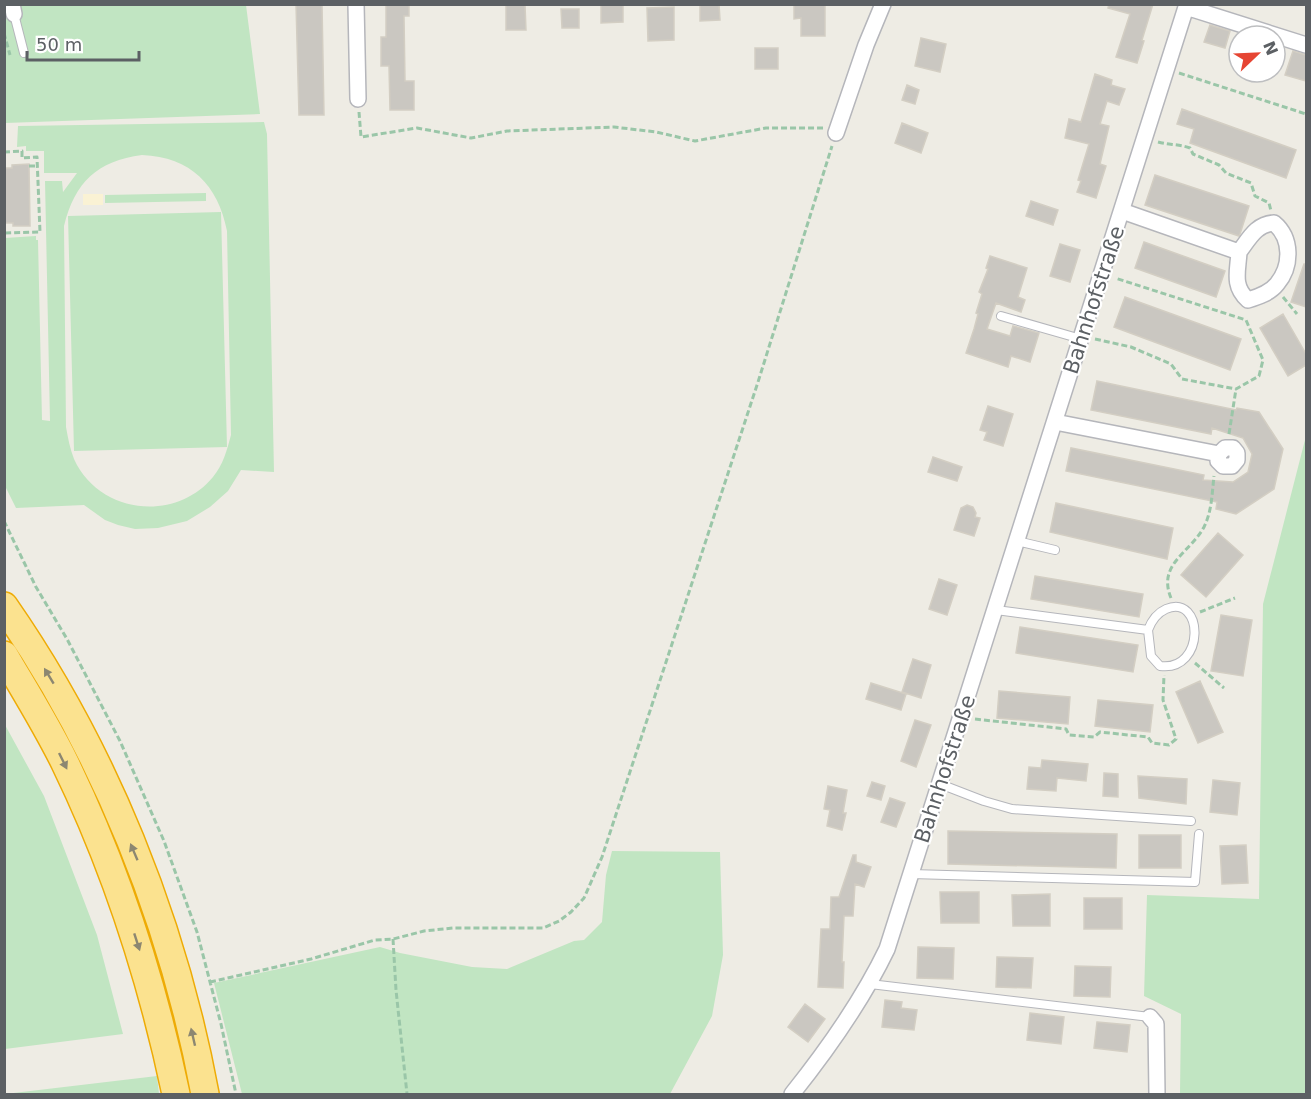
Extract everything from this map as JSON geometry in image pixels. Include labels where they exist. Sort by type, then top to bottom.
[{"type":"highway","points":[[4,606],[55,686],[83,739],[111,796],[145,878],[188,1012],[205,1095]]},
{"type":"highway","points":[[4,655],[65,763],[125,907],[161,1024],[176,1095]]},
{"type":"street","points":[[356,4],[358,99]]},
{"type":"street","points":[[836,133],[866,45],[883,4]]},
{"type":"street","points":[[1186,5],[1306,45]]},
{"type":"street","name":"Bahnhofstraße","points":[[792,1095],[870,984],[887,949],[1186,5]]},
{"type":"street","name":"Bahnhofstraße","points":[[1122,212],[1239,252]]},
{"type":"street","points":[[1274,223],[1282,230],[1287,240],[1288,256],[1285,270],[1274,286],[1261,296],[1248,300],[1240,293],[1237,285],[1239,252],[1257,228],[1274,223]]},
{"type":"street","points":[[1055,422],[1223,456]]},
{"type":"street","points":[[1150,1017],[1156,1024],[1157,1095]]},
{"type":"lane","points":[[13,9],[24,53]]},
{"type":"lane","points":[[1001,316],[1082,338]]},
{"type":"lane","points":[[1017,541],[1055,550]]},
{"type":"lane","points":[[1177,607],[1191,614],[1195,628],[1190,651],[1185,660],[1172,667],[1160,666],[1151,656],[1148,630],[1162,611],[1177,607]]},
{"type":"lane","points":[[996,610],[1148,630]]},
{"type":"lane","points":[[940,784],[1012,809],[1191,821]]},
{"type":"lane","points":[[912,874],[1195,882],[1199,834]]},
{"type":"lane","points":[[870,984],[1150,1017]]},
{"type":"path","points":[[4,33],[10,55]]},
{"type":"path","points":[[1166,69],[1306,114]]},
{"type":"path","points":[[210,982],[310,959],[375,940],[393,939],[424,931],[453,928],[543,928],[565,917],[584,898],[602,857],[836,133],[822,128],[766,128],[695,141],[656,132],[614,127],[507,131],[471,138],[417,128],[361,137],[358,99]]},
{"type":"path","points":[[1145,138],[1170,146],[1179,144],[1190,148],[1193,154],[1219,165],[1226,173],[1251,183],[1254,196],[1269,203],[1274,223]]},
{"type":"path","points":[[4,152],[22,151],[22,158],[37,157],[40,232],[4,233]]},
{"type":"path","points":[[29,166],[37,166]]},
{"type":"path","points":[[1082,338],[1131,347],[1171,364],[1182,379],[1236,389],[1259,376],[1263,360],[1246,320],[1102,274]]},
{"type":"path","points":[[1274,286],[1297,314]]},
{"type":"path","points":[[1235,598],[1202,612],[1177,607],[1167,589],[1167,574],[1205,525],[1210,509],[1214,474],[1227,442],[1236,389]]},
{"type":"path","points":[[1187,657],[1224,688]]},
{"type":"path","points":[[961,718],[1066,729],[1069,735],[1094,737],[1100,732],[1148,737],[1152,743],[1169,745],[1176,739],[1163,700],[1164,666]]},
{"type":"path","points":[[393,939],[406,1095]]},
{"type":"green space","points":[[12,4],[246,5],[260,114],[5,123],[4,16],[11,15]]},
{"type":"green space","points":[[264,122],[267,134],[274,472],[241,470],[228,491],[210,507],[187,521],[158,528],[135,529],[118,525],[105,520],[84,505],[16,508],[4,484],[5,238],[36,236],[38,240],[42,420],[50,421],[45,181],[62,181],[63,192],[77,173],[44,173],[44,151],[26,151],[26,146],[17,147],[18,126]],"holes":[[[142,155],[175,161],[200,176],[217,200],[223,215],[227,231],[231,435],[219,467],[213,477],[197,492],[179,501],[159,506],[139,506],[119,501],[101,491],[86,477],[74,459],[70,447],[66,427],[64,226],[74,197],[90,176],[100,168],[112,162]]]},
{"type":"green space","points":[[206,193],[206,201],[105,203],[105,195]]},
{"type":"green space","points":[[221,212],[227,447],[74,451],[68,216]]},
{"type":"green space","points":[[1306,436],[1306,1094],[1180,1094],[1181,1014],[1144,996],[1147,895],[1259,899],[1263,604]]},
{"type":"green space","points":[[4,723],[44,796],[97,935],[123,1034],[5,1049]]},
{"type":"green space","points":[[612,851],[720,852],[723,955],[712,1016],[670,1094],[242,1094],[214,983],[380,947],[472,967],[507,969],[574,941],[584,940],[602,922],[606,875]]},
{"type":"green space","points":[[157,1076],[159,1094],[5,1094]]},
{"type":"sand","points":[[83,194],[103,194],[103,205],[83,205]]},
{"type":"building","points":[[296,4],[322,4],[324,115],[299,115]]},
{"type":"building","points":[[386,4],[409,4],[409,16],[404,16],[405,81],[414,81],[414,110],[390,110],[389,66],[381,66],[381,37],[386,37]]},
{"type":"building","points":[[601,4],[623,4],[623,22],[601,23]]},
{"type":"building","points":[[700,4],[719,4],[720,20],[700,21]]},
{"type":"building","points":[[794,4],[825,4],[825,36],[801,36],[801,18],[794,19]]},
{"type":"building","points":[[1109,4],[1153,4],[1137,63],[1116,57],[1130,14],[1108,8]]},
{"type":"building","points":[[506,5],[525,5],[526,30],[506,30]]},
{"type":"building","points":[[674,7],[674,40],[648,41],[647,8]]},
{"type":"building","points":[[561,9],[579,9],[579,28],[562,28]]},
{"type":"building","points":[[1210,25],[1227,30],[1225,48],[1204,42]]},
{"type":"building","points":[[921,38],[946,44],[940,72],[915,66]]},
{"type":"building","points":[[755,48],[778,48],[778,69],[755,69]]},
{"type":"building","points":[[1293,51],[1306,55],[1306,81],[1287,76]]},
{"type":"building","points":[[1095,74],[1112,80],[1111,85],[1125,89],[1119,105],[1107,101],[1100,124],[1109,126],[1100,164],[1106,166],[1096,198],[1077,192],[1081,181],[1078,180],[1089,144],[1065,138],[1069,119],[1081,122]]},
{"type":"building","points":[[907,85],[919,90],[915,104],[902,100]]},
{"type":"building","points":[[1182,109],[1296,150],[1286,178],[1190,143],[1194,129],[1177,124]]},
{"type":"building","points":[[902,123],[928,133],[921,153],[895,143]]},
{"type":"building","points":[[29,164],[30,226],[13,226],[13,223],[4,223],[4,168]]},
{"type":"building","points":[[1155,175],[1249,206],[1239,236],[1145,205]]},
{"type":"building","points":[[1031,201],[1058,210],[1053,225],[1026,216]]},
{"type":"building","points":[[1144,242],[1225,271],[1216,297],[1135,268]]},
{"type":"building","points":[[1060,244],[1080,250],[1070,282],[1050,276]]},
{"type":"building","points":[[990,256],[1027,268],[1018,297],[1025,300],[1021,312],[996,303],[987,329],[1010,336],[1013,326],[1039,333],[1030,362],[1011,356],[1008,367],[966,353],[978,314],[976,313],[982,294],[979,292],[988,269],[986,268]]},
{"type":"building","points":[[1304,264],[1306,264],[1306,307],[1291,302]]},
{"type":"building","points":[[1125,297],[1241,339],[1230,370],[1114,327]]},
{"type":"building","points":[[1283,314],[1306,354],[1306,365],[1288,376],[1260,328]]},
{"type":"building","points":[[1097,381],[1236,410],[1237,408],[1259,412],[1283,449],[1274,489],[1236,514],[1216,509],[1217,502],[1066,471],[1071,448],[1204,475],[1203,480],[1233,482],[1248,472],[1252,454],[1243,438],[1212,428],[1211,434],[1091,410]]},
{"type":"building","points":[[988,406],[1013,414],[1003,446],[984,440],[987,432],[980,430]]},
{"type":"building","points":[[933,457],[962,467],[957,481],[928,472]]},
{"type":"building","points":[[1056,503],[1173,528],[1167,559],[1050,532]]},
{"type":"building","points":[[967,505],[973,507],[975,517],[980,518],[974,536],[954,530],[961,508]]},
{"type":"building","points":[[1218,533],[1243,555],[1206,597],[1181,575]]},
{"type":"building","points":[[1035,576],[1143,594],[1139,617],[1031,599]]},
{"type":"building","points":[[939,579],[957,585],[947,615],[929,609]]},
{"type":"building","points":[[1221,615],[1252,620],[1243,676],[1211,671]]},
{"type":"building","points":[[1020,627],[1138,645],[1133,672],[1016,653]]},
{"type":"building","points":[[913,659],[931,665],[921,698],[902,692]]},
{"type":"building","points":[[1200,681],[1223,732],[1198,743],[1176,692]]},
{"type":"building","points":[[871,683],[906,694],[901,710],[866,699]]},
{"type":"building","points":[[999,691],[1070,697],[1068,724],[997,718]]},
{"type":"building","points":[[1098,700],[1153,705],[1150,732],[1095,726]]},
{"type":"building","points":[[915,720],[931,725],[916,767],[901,761]]},
{"type":"building","points":[[1042,760],[1088,764],[1086,781],[1057,778],[1056,791],[1027,789],[1029,767],[1041,768]]},
{"type":"building","points":[[1104,773],[1118,774],[1118,797],[1103,796]]},
{"type":"building","points":[[1138,776],[1187,779],[1186,804],[1139,798]]},
{"type":"building","points":[[1213,780],[1240,783],[1237,815],[1210,812]]},
{"type":"building","points":[[872,782],[885,786],[881,800],[867,796]]},
{"type":"building","points":[[828,786],[847,790],[843,813],[846,813],[842,830],[827,826],[830,810],[824,809]]},
{"type":"building","points":[[890,798],[905,803],[896,827],[881,822]]},
{"type":"building","points":[[948,831],[1117,834],[1116,868],[948,864]]},
{"type":"building","points":[[1139,835],[1181,835],[1181,868],[1139,868]]},
{"type":"building","points":[[1246,845],[1248,883],[1222,884],[1220,846]]},
{"type":"building","points":[[853,855],[856,855],[856,862],[871,867],[864,887],[855,884],[853,916],[844,916],[843,988],[818,987],[821,929],[830,929],[831,897],[839,897]]},
{"type":"building","points":[[940,892],[979,892],[979,923],[941,923]]},
{"type":"building","points":[[1050,894],[1050,926],[1013,926],[1012,895]]},
{"type":"building","points":[[1084,898],[1122,898],[1122,929],[1084,929]]},
{"type":"building","points":[[918,947],[954,948],[953,979],[917,978]]},
{"type":"building","points":[[997,957],[1033,958],[1031,988],[996,987]]},
{"type":"building","points":[[1075,966],[1111,967],[1110,997],[1074,996]]},
{"type":"building","points":[[885,1000],[902,1002],[901,1008],[917,1010],[914,1030],[882,1027]]},
{"type":"building","points":[[805,1004],[825,1019],[808,1042],[788,1027]]},
{"type":"building","points":[[1030,1013],[1064,1017],[1061,1044],[1027,1040]]},
{"type":"building","points":[[1097,1022],[1130,1025],[1127,1052],[1094,1048]]}]
